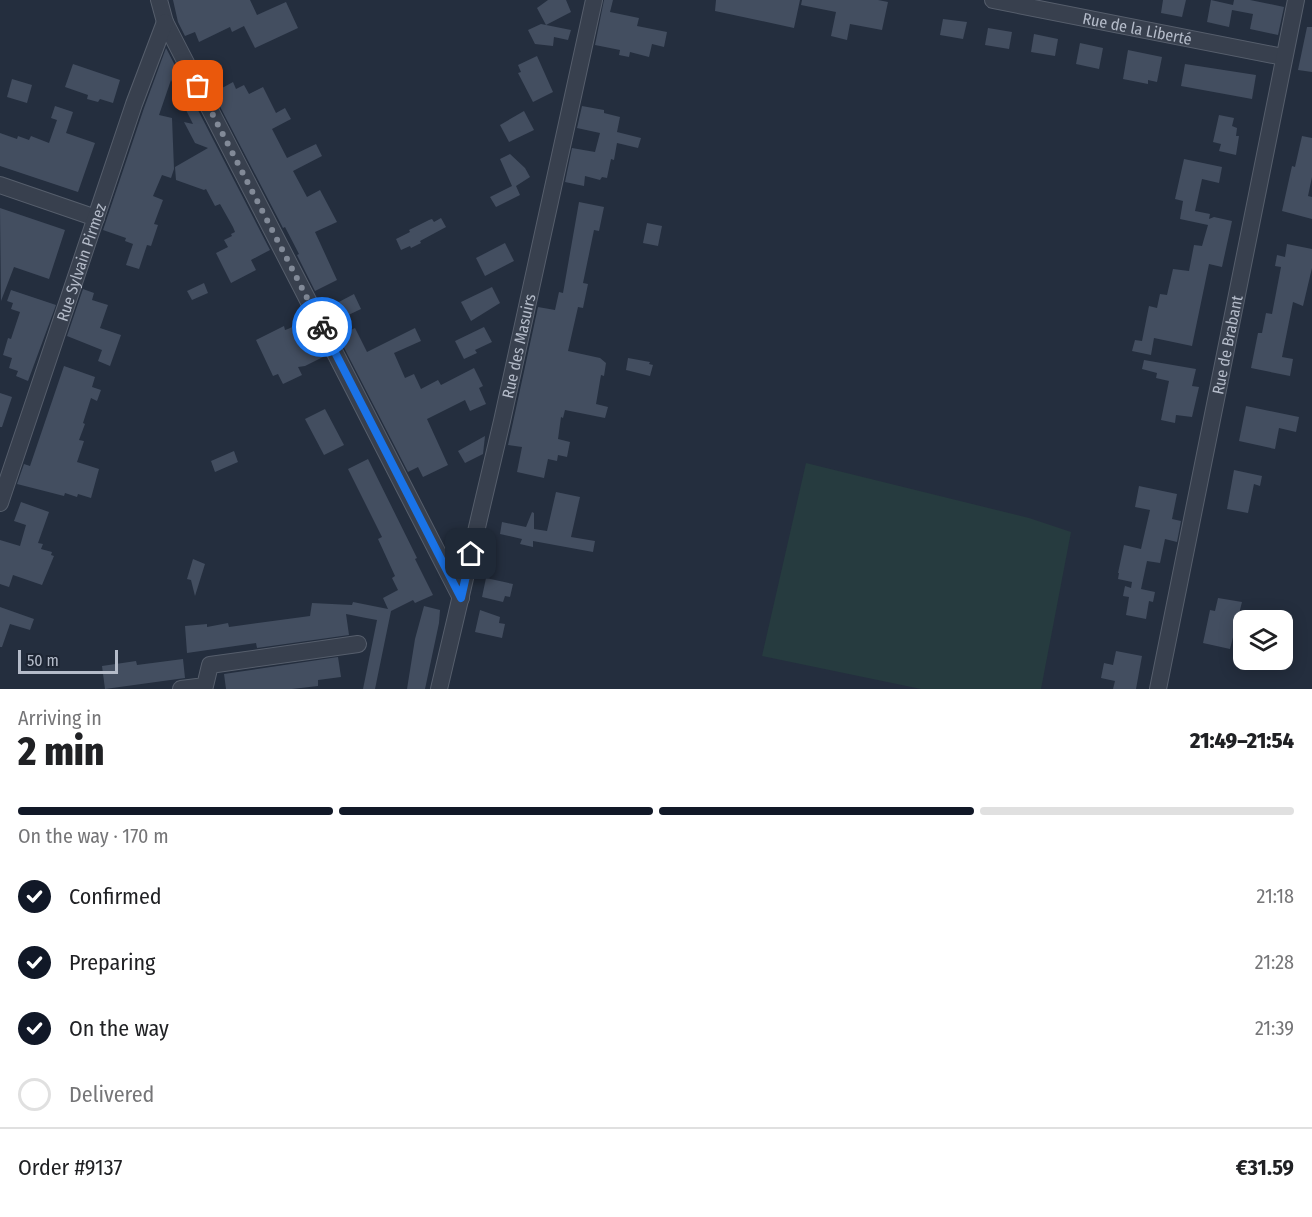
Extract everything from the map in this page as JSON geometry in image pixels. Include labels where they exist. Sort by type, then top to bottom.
[{"type":"street","points":[[159,0],[165,22],[461,598]]},
{"type":"street","name":"Rue des Masuirs","points":[[439,689],[594,0]]},
{"type":"street","name":"Rue de la Liberté","points":[[993,0],[1283,57]]},
{"type":"street","name":"Rue de Brabant","points":[[1158,689],[1296,0]]},
{"type":"street","name":"Rue Sylvain Pirmez","points":[[0,503],[165,22]]},
{"type":"street","points":[[0,185],[96,218]]},
{"type":"street","points":[[181,689],[205,687],[210,665],[358,644]]},
{"type":"green space","points":[[806,463],[1029,518],[1071,532],[1041,689],[921,689],[762,656]]},
{"type":"building","points":[[173,0],[250,0],[257,15],[286,2],[298,28],[255,48],[244,26],[232,32],[230,27],[199,42],[195,32],[185,36],[178,22]]},
{"type":"building","points":[[548,0],[566,0],[571,12],[546,25],[537,8]]},
{"type":"building","points":[[604,0],[613,0],[610,12],[639,18],[637,26],[667,32],[664,47],[652,44],[649,57],[630,52],[629,57],[619,55],[620,50],[595,45]]},
{"type":"building","points":[[716,0],[800,0],[794,28],[715,11]]},
{"type":"building","points":[[802,0],[888,2],[882,30],[850,24],[847,40],[831,36],[836,12],[801,5]]},
{"type":"building","points":[[1163,0],[1186,0],[1182,17],[1161,13]]},
{"type":"building","points":[[1211,0],[1233,5],[1234,0],[1250,0],[1284,7],[1278,35],[1250,29],[1253,14],[1232,10],[1229,27],[1207,22]]},
{"type":"building","points":[[943,19],[967,22],[963,39],[940,35]]},
{"type":"building","points":[[541,24],[571,30],[568,40],[554,37],[553,46],[535,44],[528,30]]},
{"type":"building","points":[[1307,27],[1312,27],[1312,72],[1298,70]]},
{"type":"building","points":[[988,28],[1012,32],[1009,49],[985,45]]},
{"type":"building","points":[[1034,34],[1058,39],[1055,56],[1031,52]]},
{"type":"building","points":[[1080,43],[1103,48],[1099,69],[1076,64]]},
{"type":"building","points":[[166,48],[270,250],[251,260],[256,270],[231,283],[216,253],[228,247],[224,240],[235,232],[233,227],[220,204],[215,206],[206,189],[176,180],[175,167],[208,148],[195,143],[184,122],[193,124],[171,80],[159,115],[172,118],[174,169],[171,178],[162,175],[153,196],[163,200],[154,224],[158,225],[151,246],[147,245],[139,269],[126,265],[133,244],[125,241],[126,238],[103,230]]},
{"type":"building","points":[[1128,50],[1162,57],[1157,82],[1148,80],[1148,84],[1123,79]]},
{"type":"building","points":[[537,56],[553,92],[533,102],[518,73],[521,72],[518,65]]},
{"type":"building","points":[[73,64],[120,80],[113,103],[100,99],[98,102],[87,99],[88,95],[65,87]]},
{"type":"building","points":[[1185,64],[1256,75],[1252,99],[1181,86]]},
{"type":"building","points":[[12,79],[32,85],[27,103],[7,97]]},
{"type":"building","points":[[233,82],[236,89],[244,85],[249,94],[263,87],[276,113],[285,108],[291,119],[272,129],[287,158],[316,144],[322,156],[293,171],[307,197],[320,190],[337,222],[315,232],[337,280],[315,291],[297,255],[299,254],[285,227],[283,228],[213,93]]},
{"type":"building","points":[[55,106],[73,112],[66,133],[95,143],[78,192],[0,166],[0,133],[17,139],[18,136],[29,140],[31,136],[49,143],[57,120],[51,118]]},
{"type":"building","points":[[582,106],[604,110],[604,113],[620,117],[617,132],[641,138],[638,148],[617,143],[607,178],[602,177],[600,180],[585,176],[584,186],[565,182],[572,148],[595,152],[600,133],[577,128]]},
{"type":"building","points":[[524,111],[534,130],[509,142],[500,125]]},
{"type":"building","points":[[1219,115],[1234,118],[1232,126],[1237,128],[1236,136],[1239,136],[1236,155],[1219,151],[1221,144],[1213,142]]},
{"type":"building","points":[[1302,136],[1312,138],[1312,177],[1308,196],[1312,197],[1312,219],[1282,211],[1292,166],[1295,167]]},
{"type":"building","points":[[510,154],[525,168],[530,177],[516,186],[520,195],[496,207],[490,197],[512,186],[500,159]]},
{"type":"building","points":[[1184,159],[1222,167],[1219,183],[1202,179],[1195,211],[1210,214],[1209,219],[1214,217],[1232,221],[1222,267],[1209,264],[1192,346],[1154,338],[1151,355],[1132,351],[1135,340],[1142,341],[1149,306],[1157,308],[1160,294],[1167,295],[1173,269],[1189,271],[1194,245],[1202,246],[1208,225],[1180,219],[1183,201],[1175,199]]},
{"type":"building","points":[[579,202],[604,207],[599,231],[594,230],[583,283],[588,284],[583,308],[578,307],[568,351],[600,358],[606,363],[604,376],[601,375],[596,404],[608,407],[605,418],[565,410],[563,418],[561,417],[558,439],[570,442],[567,457],[558,455],[557,461],[548,459],[544,478],[517,472],[522,447],[508,445],[538,307],[555,310],[559,292],[563,293]]},
{"type":"building","points":[[0,208],[65,230],[49,279],[14,267],[1,301]]},
{"type":"building","points":[[441,218],[446,227],[420,241],[421,243],[401,250],[396,239],[429,220],[432,219],[434,222]]},
{"type":"building","points":[[647,223],[662,226],[658,246],[643,243]]},
{"type":"building","points":[[505,243],[514,261],[485,276],[476,258]]},
{"type":"building","points":[[1287,244],[1312,249],[1312,268],[1303,306],[1293,302],[1282,357],[1293,359],[1290,376],[1251,368],[1258,333],[1262,333],[1266,313],[1272,314],[1281,267],[1275,266],[1277,255],[1285,257]]},
{"type":"building","points":[[204,283],[208,293],[192,300],[187,291]]},
{"type":"building","points":[[492,287],[500,303],[471,321],[461,302]]},
{"type":"building","points":[[83,289],[94,293],[92,300],[108,305],[100,328],[121,335],[110,366],[98,361],[102,350],[67,336]]},
{"type":"building","points":[[11,290],[56,305],[28,381],[16,376],[18,371],[9,368],[12,358],[3,355],[20,312],[11,309],[13,303],[7,301]]},
{"type":"building","points":[[354,294],[361,309],[342,318],[335,304]]},
{"type":"building","points":[[305,321],[325,356],[298,367],[302,375],[283,384],[278,374],[273,376],[256,340],[284,326],[285,330]]},
{"type":"building","points":[[484,327],[492,342],[475,350],[477,353],[464,359],[455,341]]},
{"type":"building","points":[[355,328],[367,352],[415,328],[421,341],[394,353],[405,378],[414,374],[421,389],[438,380],[441,385],[474,368],[483,386],[479,388],[486,404],[470,411],[465,400],[427,419],[448,465],[423,477],[418,467],[408,472],[338,336]]},
{"type":"building","points":[[628,358],[650,362],[649,364],[653,365],[650,376],[626,370]]},
{"type":"building","points":[[1144,360],[1196,369],[1192,386],[1199,387],[1192,417],[1176,415],[1175,423],[1161,420],[1169,381],[1156,378],[1157,373],[1142,369]]},
{"type":"building","points":[[64,366],[95,377],[92,387],[101,390],[97,401],[91,398],[79,440],[84,441],[77,462],[99,469],[91,498],[65,493],[64,496],[17,484],[24,464],[30,466]]},
{"type":"building","points":[[0,393],[12,397],[2,427],[0,427]]},
{"type":"building","points":[[1246,406],[1299,417],[1296,432],[1279,428],[1275,449],[1239,441]]},
{"type":"building","points":[[325,409],[344,445],[324,455],[305,419]]},
{"type":"building","points":[[485,436],[483,454],[465,463],[458,451]]},
{"type":"building","points":[[234,451],[238,462],[215,472],[211,461]]},
{"type":"building","points":[[368,459],[433,595],[415,603],[413,600],[391,611],[375,689],[363,689],[377,620],[346,614],[349,635],[257,648],[256,643],[187,653],[185,626],[207,624],[207,627],[228,623],[229,627],[310,616],[312,603],[352,605],[353,602],[388,609],[383,598],[398,590],[392,578],[395,576],[378,539],[382,537],[348,469]]},
{"type":"building","points":[[1234,470],[1262,476],[1260,486],[1254,484],[1248,513],[1227,509]]},
{"type":"building","points":[[1139,486],[1177,494],[1172,519],[1181,521],[1177,542],[1165,539],[1160,563],[1147,561],[1141,589],[1155,592],[1153,602],[1149,601],[1146,619],[1126,615],[1129,597],[1123,596],[1125,586],[1131,588],[1132,582],[1118,579],[1124,545],[1141,549],[1150,510],[1135,507]]},
{"type":"building","points":[[556,492],[580,497],[571,537],[595,541],[593,552],[533,541],[533,547],[520,544],[522,539],[500,534],[502,522],[526,527],[532,512],[534,513],[534,529],[547,531]]},
{"type":"building","points":[[21,502],[49,512],[38,543],[43,544],[41,549],[52,552],[51,555],[54,556],[42,585],[13,575],[9,587],[0,584],[0,540],[20,546],[26,525],[14,521]]},
{"type":"building","points":[[193,559],[205,564],[195,596],[191,580],[187,579]]},
{"type":"building","points":[[486,578],[513,584],[510,597],[505,596],[503,602],[482,597]]},
{"type":"building","points":[[1218,598],[1242,602],[1240,610],[1233,610],[1233,637],[1230,649],[1203,643],[1210,610],[1215,611]]},
{"type":"building","points":[[424,606],[440,610],[439,623],[425,689],[407,689],[415,639]]},
{"type":"building","points":[[0,607],[34,619],[30,630],[10,624],[2,647],[0,647]]},
{"type":"building","points":[[480,610],[500,617],[499,623],[505,624],[502,638],[475,632]]},
{"type":"building","points":[[1116,651],[1142,656],[1136,689],[1113,689],[1115,681],[1101,678],[1104,663],[1113,665]]},
{"type":"building","points":[[338,657],[341,677],[318,680],[318,686],[292,689],[226,689],[224,674]]},
{"type":"building","points":[[183,659],[185,678],[105,689],[102,666],[136,661],[137,665]]},
{"type":"way so far","points":[[198,86],[322,327]]},
{"type":"route","points":[[322,327],[461,598],[471,554]]}]
